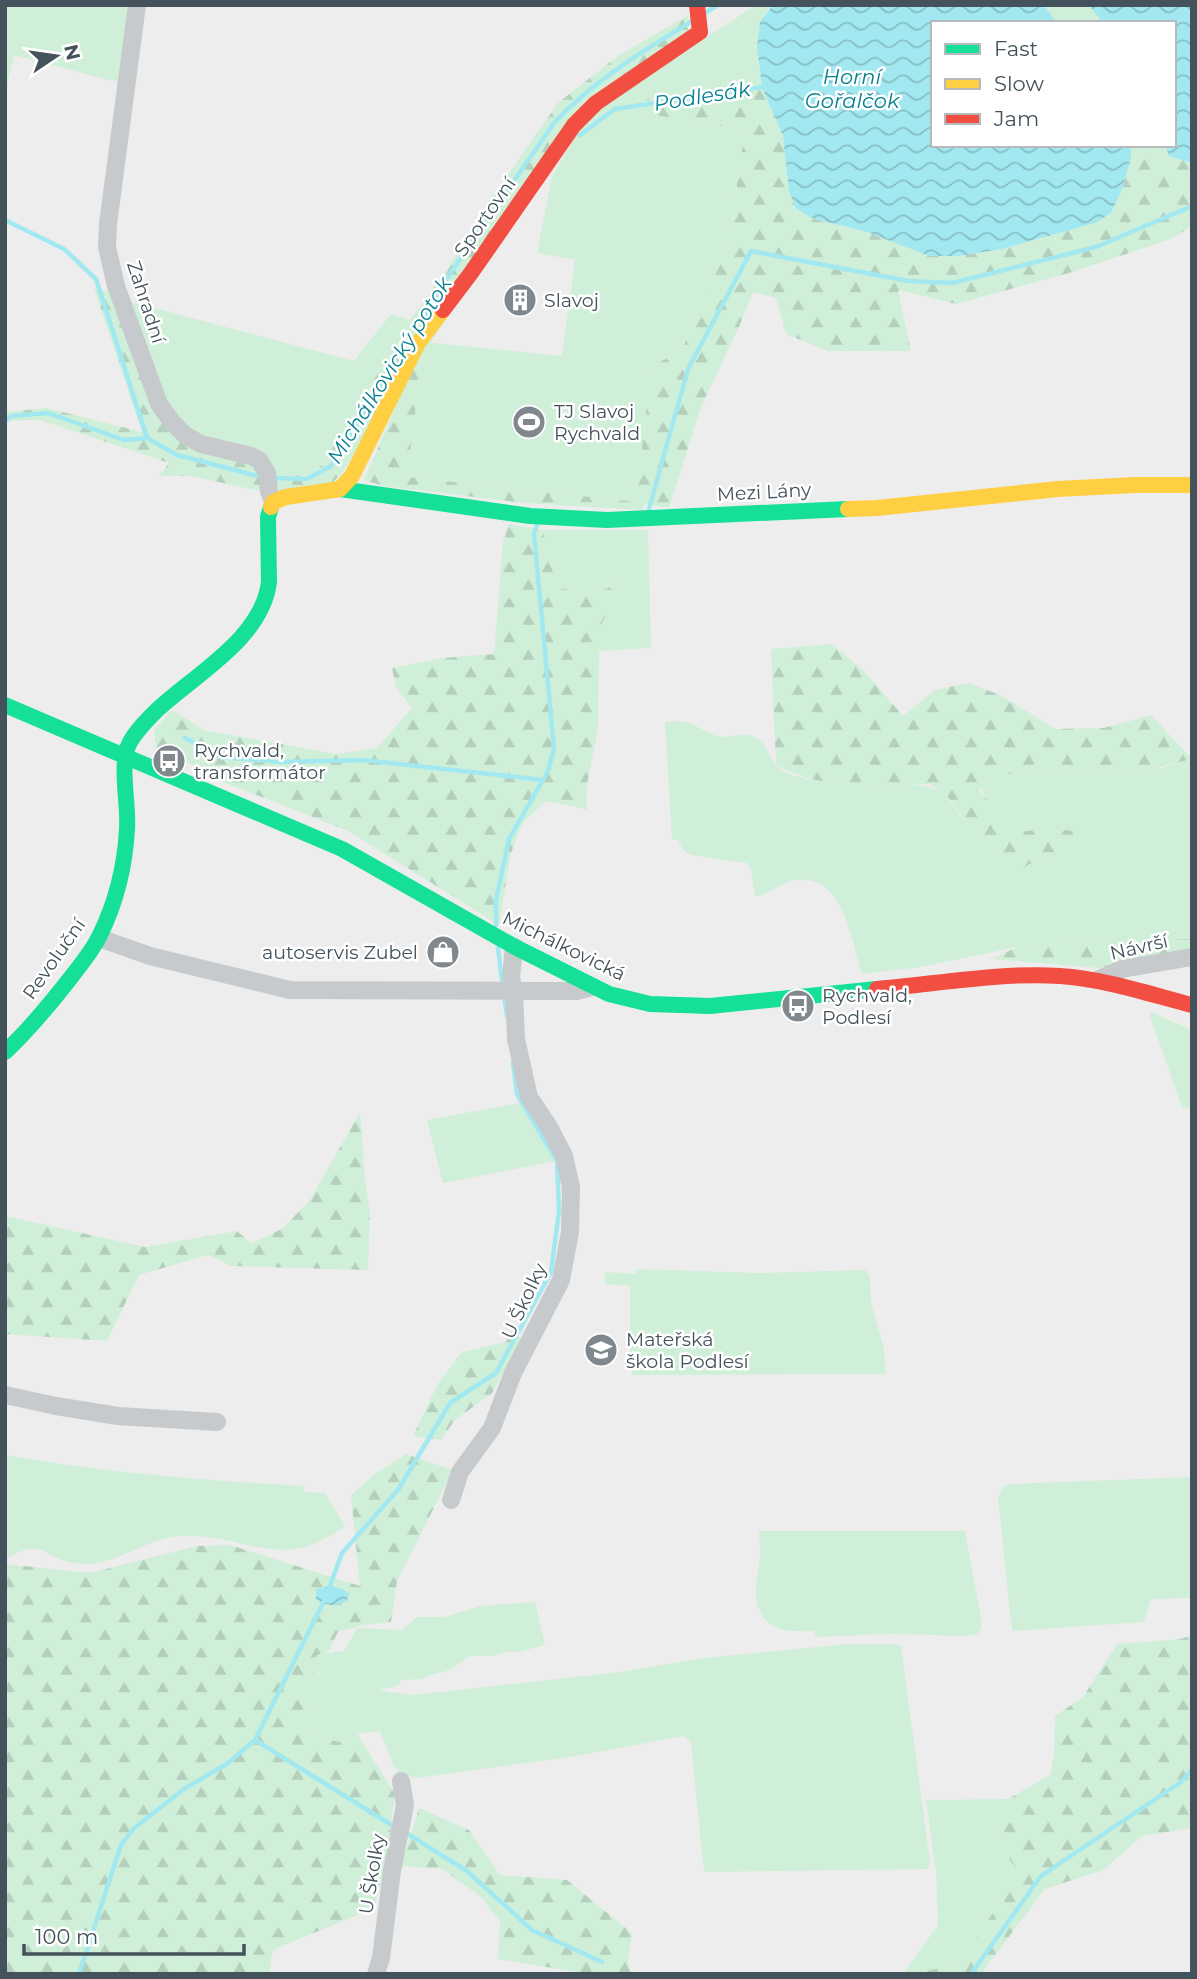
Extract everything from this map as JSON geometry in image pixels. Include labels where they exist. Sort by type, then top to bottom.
[{"type":"street","name":"Zahradní","points":[[137,5],[108,224],[107,247],[116,286],[159,404],[172,422],[185,435],[201,443],[259,460],[270,489]]},
{"type":"street","name":"Sportovní","points":[[340,489],[352,476],[418,343],[471,273],[574,125],[596,103],[700,33],[697,6]]},
{"type":"street","name":"Mezi Lány","points":[[340,489],[530,516],[607,520],[877,508],[1058,489],[1192,485]]},
{"type":"street","points":[[125,755],[129,742],[161,705],[240,640],[254,623],[269,590],[270,489],[286,497],[340,489]]},
{"type":"street","name":"Michálkovická","points":[[5,705],[342,849],[515,947],[609,994],[650,1004],[692,1007],[1024,975],[1097,980],[1192,1005]]},
{"type":"street","name":"Revoluční","points":[[5,1052],[48,1008],[99,938],[126,850],[128,793],[125,755]]},
{"type":"street","points":[[99,938],[150,957],[290,990],[577,991],[592,987]]},
{"type":"street","name":"U Školky","points":[[451,1500],[460,1472],[492,1428],[513,1373],[561,1280],[570,1232],[571,1187],[564,1156],[550,1127],[529,1097],[516,1040],[511,978],[515,947]]},
{"type":"street","name":"Návrší","points":[[1097,980],[1122,969],[1192,957]]},
{"type":"street","points":[[5,1395],[118,1416],[217,1422]]},
{"type":"street","name":"U Školky","points":[[376,1974],[381,1958],[392,1871],[405,1805],[401,1781]]},
{"type":"green space","points":[[5,5],[131,5],[121,79],[109,80],[14,55],[5,94]]},
{"type":"green space","points":[[756,5],[773,5],[761,24],[759,34],[758,54],[762,87],[646,99],[644,113],[745,130],[729,240],[682,350],[651,367],[636,502],[407,477],[424,342],[562,356],[575,260],[537,253],[552,177],[581,126],[610,101]]},
{"type":"green space","points":[[1044,5],[1089,5],[1101,21],[1056,21]]},
{"type":"green space","points":[[689,15],[688,33],[603,88],[341,474],[332,483],[281,494],[271,477],[310,474],[323,464],[410,320],[558,103],[619,55]]},
{"type":"green space","points":[[762,87],[783,136],[789,191],[811,218],[867,232],[929,256],[959,256],[1002,249],[1049,236],[1122,189],[1131,158],[1169,156],[1192,163],[1192,226],[1171,239],[1069,273],[956,304],[898,290],[911,351],[827,351],[786,334],[776,298],[753,292],[701,407],[669,508],[645,504],[642,510],[525,503],[383,486],[364,480],[424,342],[407,477],[636,502],[651,367],[682,350],[729,240],[745,130],[643,113],[646,99]]},
{"type":"green space","points":[[1131,147],[1166,147],[1169,156],[1131,158]]},
{"type":"green space","points":[[94,288],[113,292],[167,423],[252,461],[264,483],[260,491],[191,476],[159,476],[169,463],[40,420],[5,421],[5,412],[47,408],[142,432]]},
{"type":"green space","points":[[128,301],[354,361],[391,314],[410,320],[323,464],[310,474],[271,477],[191,432],[164,400]]},
{"type":"green space","points":[[509,524],[543,530],[553,572],[561,588],[587,595],[629,581],[614,599],[596,634],[599,651],[598,728],[587,784],[586,809],[546,801],[522,824],[511,853],[499,925],[348,831],[218,780],[182,759],[156,748],[154,730],[172,710],[204,730],[336,754],[377,748],[412,708],[396,687],[392,668],[442,658],[494,654],[503,542]]},
{"type":"green space","points":[[543,530],[648,530],[651,648],[599,651],[595,634],[627,581],[587,595],[561,588],[553,572]]},
{"type":"green space","points":[[832,644],[864,671],[903,716],[935,690],[968,683],[1000,695],[1056,729],[1104,728],[1151,715],[1192,759],[1156,768],[1011,774],[989,778],[982,783],[982,788],[978,789],[1010,831],[1059,829],[1075,832],[1078,843],[1076,854],[1061,860],[1029,864],[1018,872],[988,850],[950,800],[931,784],[865,785],[830,782],[801,776],[776,765],[771,649]]},
{"type":"green space","points":[[678,721],[717,736],[753,736],[763,744],[782,771],[801,778],[841,783],[921,785],[936,790],[947,798],[974,830],[1022,868],[1029,864],[1061,860],[1078,843],[1075,833],[1065,829],[1010,832],[988,803],[981,783],[989,778],[1011,774],[1162,768],[1192,759],[1192,939],[1102,941],[1017,947],[921,967],[863,974],[843,911],[825,887],[811,881],[795,880],[755,896],[751,869],[747,863],[691,855],[683,850],[678,840],[672,840],[665,722]]},
{"type":"green space","points":[[1192,939],[1192,952],[1098,968],[992,959],[1017,947],[1102,941]]},
{"type":"green space","points":[[1151,1012],[1192,1030],[1192,1109],[1182,1108],[1150,1016]]},
{"type":"green space","points":[[525,1102],[561,1160],[443,1183],[427,1120]]},
{"type":"green space","points":[[360,1112],[370,1214],[368,1270],[231,1266],[208,1255],[139,1275],[107,1341],[5,1334],[5,1216],[145,1247],[237,1231],[251,1243],[282,1229],[310,1200]]},
{"type":"green space","points":[[636,1269],[758,1273],[865,1270],[870,1276],[871,1303],[884,1349],[886,1374],[632,1375],[630,1286],[605,1284],[605,1272],[635,1274]]},
{"type":"green space","points":[[515,1324],[521,1341],[492,1393],[454,1421],[441,1440],[413,1436],[437,1385],[462,1352],[506,1342]]},
{"type":"green space","points":[[406,1454],[453,1470],[397,1581],[391,1622],[338,1632],[328,1652],[317,1655],[315,1665],[318,1672],[317,1676],[313,1675],[307,1697],[306,1717],[317,1737],[345,1743],[358,1735],[395,1794],[385,1869],[374,1908],[273,1950],[269,1974],[5,1974],[5,1564],[90,1573],[197,1546],[230,1545],[360,1586],[351,1495],[375,1474]]},
{"type":"green space","points":[[5,1455],[155,1475],[305,1486],[304,1492],[325,1493],[345,1526],[322,1540],[301,1548],[282,1550],[206,1537],[182,1536],[169,1537],[98,1563],[69,1562],[34,1549],[5,1559]]},
{"type":"green space","points":[[1192,1477],[1192,1598],[1151,1599],[1144,1622],[1012,1631],[998,1497],[1002,1488],[1009,1484]]},
{"type":"green space","points":[[759,1531],[965,1531],[981,1629],[977,1634],[968,1636],[889,1634],[817,1637],[813,1631],[780,1629],[763,1617],[756,1599]]},
{"type":"green space","points":[[535,1602],[545,1645],[519,1652],[470,1656],[450,1670],[426,1676],[424,1679],[401,1680],[398,1686],[378,1690],[413,1695],[620,1672],[704,1658],[848,1644],[895,1644],[901,1646],[930,1862],[928,1869],[705,1872],[691,1742],[684,1736],[576,1756],[417,1778],[401,1774],[394,1766],[380,1731],[361,1733],[345,1743],[317,1737],[306,1717],[307,1697],[313,1675],[320,1676],[315,1665],[318,1654],[344,1651],[357,1628],[402,1630],[417,1617],[445,1617],[480,1606]]},
{"type":"green space","points":[[1192,1635],[1192,1828],[1142,1836],[1103,1870],[1045,1889],[981,1974],[914,1974],[956,1964],[1020,1876],[994,1833],[1008,1799],[1050,1775],[1054,1756],[1055,1716],[1083,1697],[1117,1644],[1181,1639]]},
{"type":"green space","points":[[1008,1799],[994,1833],[1021,1876],[956,1964],[903,1974],[938,1925],[936,1872],[926,1800]]},
{"type":"green space","points":[[419,1808],[469,1830],[500,1875],[567,1880],[632,1933],[628,1962],[631,1974],[589,1974],[498,1959],[500,1922],[481,1897],[442,1869],[401,1866]]},
{"type":"water","name":"Horní Gořalčok","points":[[773,5],[1044,5],[1056,21],[931,21],[931,147],[1131,147],[1131,158],[1122,189],[1111,213],[1095,223],[1002,249],[959,256],[929,256],[867,232],[811,218],[796,208],[789,191],[783,136],[762,87],[757,47],[760,22]]},
{"type":"water","points":[[1089,5],[1192,5],[1192,163],[1169,156],[1166,147],[1176,147],[1176,21],[1101,21]]},
{"type":"water","points":[[330,1586],[349,1593],[347,1601],[331,1605],[316,1599],[316,1589]]},
{"type":"waterway","name":"Michálkovický potok","points":[[705,13],[718,5]]},
{"type":"waterway","name":"Michálkovický potok","points":[[424,316],[449,275],[554,123],[602,80],[692,21]]},
{"type":"waterway","name":"Podlesák","points":[[580,135],[615,109],[762,87],[767,84]]},
{"type":"waterway","points":[[649,509],[688,369],[751,251],[908,281],[952,283],[1096,247],[1192,206]]},
{"type":"waterway","name":"Michálkovický potok","points":[[5,220],[64,249],[96,279],[147,438],[177,455],[261,477]]},
{"type":"waterway","name":"Michálkovický potok","points":[[273,478],[307,479],[331,466],[395,362]]},
{"type":"waterway","points":[[5,421],[12,416],[48,413],[124,440],[147,438]]},
{"type":"waterway","points":[[496,925],[496,900],[509,839],[548,771],[554,748],[534,534],[537,525]]},
{"type":"waterway","points":[[185,738],[220,757],[282,762],[363,760],[543,780]]},
{"type":"waterway","points":[[498,948],[503,988]]},
{"type":"waterway","points":[[504,996],[507,1016]]},
{"type":"waterway","points":[[328,1591],[342,1553],[398,1490],[450,1403],[496,1373],[551,1272],[559,1211],[557,1161],[517,1094],[513,1062]]},
{"type":"waterway","points":[[79,1974],[121,1845],[133,1829],[184,1789],[228,1763],[255,1740],[325,1599]]},
{"type":"waterway","points":[[255,1740],[395,1827]]},
{"type":"waterway","points":[[971,1974],[1041,1876],[1181,1782],[1192,1770]]},
{"type":"waterway","points":[[406,1833],[467,1871],[532,1930],[602,1962]]},
{"type":"traffic: fast","points":[[340,489],[530,516],[607,520],[848,509]]},
{"type":"traffic: fast","points":[[5,1052],[72,976],[93,947],[105,924],[119,884],[126,843],[125,763],[131,740],[156,711],[225,654],[254,621],[264,602],[269,582],[268,517],[271,507]]},
{"type":"traffic: fast","points":[[5,705],[342,849],[515,947],[609,994],[650,1004],[710,1006],[877,989]]},
{"type":"traffic: slow","points":[[271,507],[273,502],[286,497],[340,489],[352,476],[418,343],[443,310]]},
{"type":"traffic: slow","points":[[848,509],[1058,489],[1192,485]]},
{"type":"traffic: jam","points":[[443,310],[574,125],[596,103],[700,32],[697,5]]},
{"type":"traffic: jam","points":[[877,989],[992,977],[1060,976],[1110,984],[1192,1005]]},
{"type":"place","name":"Slavoj","points":[[520,300]]},
{"type":"place","name":"TJ Slavoj Rychvald","points":[[529,422]]},
{"type":"place","name":"Rychvald, transformátor","points":[[169,761]]},
{"type":"place","name":"autoservis Zubel","points":[[443,952]]},
{"type":"place","name":"Rychvald, Podlesí","points":[[798,1006]]},
{"type":"place","name":"Mateřská škola Podlesí","points":[[601,1350]]}]
